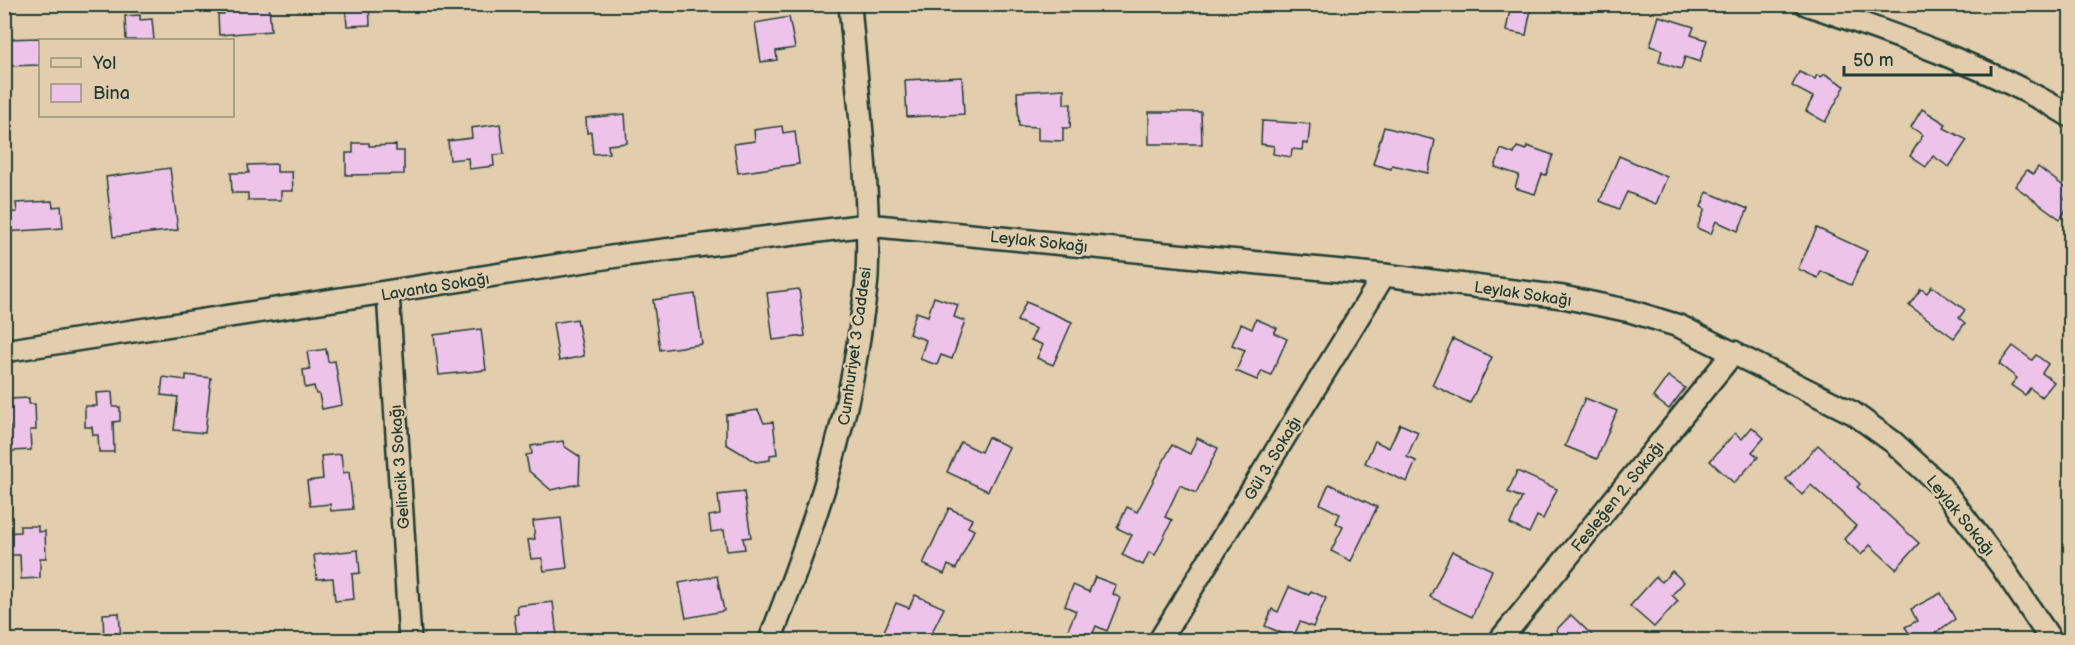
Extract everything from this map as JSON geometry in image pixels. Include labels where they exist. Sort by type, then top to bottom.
[{"type":"street","name":"Cumhuriyet 3 Caddesi","points":[[770,640],[804,554],[837,448],[850,394],[867,279],[867,225],[850,4]]},
{"type":"street","points":[[1806,4],[1956,61],[2070,116]]},
{"type":"street","name":"Leylak Sokağı","points":[[867,225],[1384,275],[1563,297],[1630,311],[1679,326],[1853,413],[1922,467],[1957,505],[2051,640]]},
{"type":"street","name":"Lavanta Sokağı","points":[[4,351],[624,255],[867,225]]},
{"type":"street","name":"Gül 3. Sokağı","points":[[1160,640],[1384,275]]},
{"type":"street","name":"Gelincik 3 Sokağı","points":[[388,293],[410,640]]},
{"type":"street","name":"Fesleğen 2. Sokağı","points":[[1500,640],[1734,352]]},
{"type":"building","points":[[224,4],[269,4],[271,31],[219,35],[218,14],[224,14]]},
{"type":"building","points":[[345,4],[369,4],[370,25],[347,26]]},
{"type":"building","points":[[1511,4],[1532,4],[1526,35],[1506,31]]},
{"type":"building","points":[[140,15],[140,20],[152,19],[154,39],[126,39],[125,16]]},
{"type":"building","points":[[1659,16],[1694,27],[1691,35],[1707,40],[1700,62],[1685,57],[1681,69],[1659,62],[1662,50],[1650,46]]},
{"type":"building","points":[[789,17],[795,48],[776,51],[777,60],[761,62],[755,23]]},
{"type":"building","points":[[40,38],[39,65],[4,66],[4,39]]},
{"type":"building","points":[[1799,72],[1815,79],[1817,75],[1821,77],[1825,74],[1845,86],[1825,122],[1806,111],[1813,97],[1792,86]]},
{"type":"building","points":[[962,77],[964,114],[907,117],[905,80]]},
{"type":"building","points":[[1064,89],[1064,104],[1071,104],[1070,128],[1063,128],[1063,141],[1038,140],[1038,127],[1019,126],[1017,92]]},
{"type":"building","points":[[1922,109],[1946,124],[1944,128],[1967,140],[1949,167],[1933,156],[1926,167],[1910,156],[1923,135],[1911,127]]},
{"type":"building","points":[[1149,112],[1201,112],[1202,144],[1149,144]]},
{"type":"building","points":[[625,114],[627,143],[608,145],[609,153],[593,154],[591,132],[587,133],[586,118]]},
{"type":"building","points":[[1262,121],[1310,124],[1308,144],[1303,143],[1302,150],[1292,149],[1291,157],[1273,154],[1274,146],[1261,144]]},
{"type":"building","points":[[500,124],[504,154],[493,155],[494,166],[469,169],[468,158],[450,160],[448,141],[472,138],[471,128]]},
{"type":"building","points":[[782,126],[783,133],[795,131],[799,164],[738,173],[734,144],[755,141],[754,130]]},
{"type":"building","points":[[1384,127],[1435,140],[1428,173],[1392,165],[1391,169],[1373,164]]},
{"type":"building","points":[[353,143],[369,143],[369,146],[396,145],[396,151],[404,151],[404,174],[346,175],[346,153],[353,153]]},
{"type":"building","points":[[1527,146],[1553,155],[1546,175],[1542,174],[1535,194],[1515,188],[1519,175],[1495,167],[1501,149],[1514,154],[1517,147],[1526,150]]},
{"type":"building","points":[[1619,156],[1667,177],[1656,204],[1627,192],[1619,209],[1600,201]]},
{"type":"building","points":[[277,164],[277,172],[292,172],[293,191],[281,191],[281,200],[248,200],[248,193],[232,193],[231,173],[249,173],[248,165]]},
{"type":"building","points":[[2038,167],[2070,191],[2065,199],[2070,204],[2060,219],[2015,186],[2027,170],[2033,174]]},
{"type":"building","points":[[170,168],[178,230],[113,237],[106,177]]},
{"type":"building","points":[[1707,192],[1748,209],[1738,231],[1716,221],[1711,234],[1697,228],[1705,209],[1701,207]]},
{"type":"building","points":[[52,201],[53,207],[61,206],[63,228],[4,232],[4,213],[17,212],[16,203]]},
{"type":"building","points":[[1817,228],[1867,251],[1851,285],[1821,271],[1818,278],[1798,269]]},
{"type":"building","points":[[1932,286],[1965,310],[1959,318],[1965,323],[1954,338],[1909,305],[1921,289],[1927,293]]},
{"type":"building","points":[[799,289],[805,336],[773,340],[767,293]]},
{"type":"building","points":[[695,294],[702,344],[660,350],[653,300]]},
{"type":"building","points":[[934,297],[958,305],[954,317],[965,321],[952,359],[941,355],[937,365],[920,359],[926,340],[909,334],[916,312],[928,316]]},
{"type":"building","points":[[1026,302],[1072,322],[1053,365],[1037,358],[1043,345],[1031,340],[1036,329],[1017,321]]},
{"type":"building","points":[[577,319],[584,356],[559,361],[553,323]]},
{"type":"building","points":[[1256,319],[1277,328],[1274,333],[1287,339],[1271,375],[1262,371],[1257,380],[1236,371],[1245,350],[1232,345],[1241,324],[1252,329]]},
{"type":"building","points":[[481,329],[486,370],[439,375],[434,335]]},
{"type":"building","points":[[1453,339],[1492,357],[1470,403],[1432,385]]},
{"type":"building","points":[[2013,346],[2032,360],[2036,355],[2048,364],[2042,373],[2054,382],[2042,397],[2030,388],[2025,395],[2011,385],[2017,378],[1999,364]]},
{"type":"building","points":[[326,349],[328,362],[335,361],[342,405],[322,409],[319,394],[316,394],[314,386],[305,388],[303,370],[310,369],[307,352]]},
{"type":"building","points":[[186,375],[211,378],[205,433],[174,430],[178,397],[161,395],[163,377],[186,380]]},
{"type":"building","points":[[1668,376],[1685,388],[1669,409],[1653,397]]},
{"type":"building","points":[[112,392],[113,407],[120,407],[120,421],[113,422],[114,452],[99,452],[98,435],[93,435],[92,427],[85,427],[85,406],[97,406],[96,393]]},
{"type":"building","points":[[29,398],[29,404],[35,404],[36,430],[30,430],[31,450],[11,451],[10,427],[4,427],[4,405],[10,404],[10,399]]},
{"type":"building","points":[[1585,398],[1617,411],[1597,459],[1565,446]]},
{"type":"building","points":[[758,410],[764,423],[773,422],[777,454],[770,455],[770,460],[756,462],[726,444],[726,415]]},
{"type":"building","points":[[1400,424],[1418,432],[1407,457],[1416,461],[1407,482],[1365,463],[1375,441],[1389,448]]},
{"type":"building","points":[[1752,427],[1764,438],[1752,452],[1758,457],[1734,483],[1710,461],[1735,433],[1742,439]]},
{"type":"building","points":[[988,437],[1009,447],[988,491],[947,472],[961,442],[981,452]]},
{"type":"building","points":[[1197,438],[1218,448],[1196,493],[1180,485],[1165,517],[1172,520],[1155,555],[1149,552],[1143,565],[1122,555],[1132,535],[1117,528],[1127,507],[1137,512],[1172,445],[1190,454]]},
{"type":"building","points":[[563,441],[564,446],[580,457],[579,484],[551,490],[529,471],[526,455],[532,454],[531,446]]},
{"type":"building","points":[[1818,445],[1860,484],[1857,487],[1919,543],[1896,569],[1870,545],[1861,555],[1844,539],[1856,526],[1811,485],[1802,495],[1786,479]]},
{"type":"building","points":[[341,454],[343,473],[349,472],[353,509],[331,511],[330,504],[310,506],[307,481],[323,479],[321,456]]},
{"type":"building","points":[[1517,471],[1557,489],[1543,519],[1537,516],[1529,533],[1510,524],[1522,498],[1508,492]]},
{"type":"building","points":[[1329,484],[1377,507],[1351,561],[1331,551],[1343,527],[1336,523],[1340,514],[1320,504]]},
{"type":"building","points":[[744,492],[751,537],[743,538],[745,549],[727,551],[724,530],[711,532],[709,516],[720,514],[718,495]]},
{"type":"building","points":[[949,508],[972,519],[968,527],[974,530],[956,569],[948,565],[944,574],[923,564]]},
{"type":"building","points":[[561,518],[567,568],[544,571],[542,558],[531,559],[528,540],[535,539],[533,521]]},
{"type":"building","points":[[20,526],[38,526],[38,532],[45,531],[46,558],[40,558],[40,578],[21,579],[20,555],[4,555],[4,533],[20,532]]},
{"type":"building","points":[[358,550],[360,573],[352,574],[354,599],[335,601],[333,578],[317,579],[314,555]]},
{"type":"building","points":[[1452,551],[1492,570],[1472,617],[1430,597]]},
{"type":"building","points":[[1672,571],[1684,582],[1672,595],[1678,601],[1654,627],[1630,606],[1656,577],[1662,582]]},
{"type":"building","points":[[717,576],[724,611],[686,618],[679,583]]},
{"type":"building","points":[[1095,577],[1116,585],[1113,594],[1120,598],[1107,631],[1096,626],[1090,640],[1082,640],[1066,634],[1076,611],[1065,606],[1073,585],[1089,592]]},
{"type":"building","points":[[1289,587],[1309,595],[1311,591],[1326,598],[1313,627],[1300,622],[1293,638],[1265,626],[1272,609],[1278,612]]},
{"type":"building","points":[[1941,593],[1955,619],[1925,640],[1914,640],[1905,627],[1917,621],[1911,609]]},
{"type":"building","points":[[915,595],[944,608],[928,640],[892,640],[882,636],[896,603],[909,608]]},
{"type":"building","points":[[553,602],[557,637],[544,640],[521,640],[520,634],[517,634],[514,615],[518,614],[517,606]]},
{"type":"building","points":[[119,613],[121,640],[104,640],[103,614]]},
{"type":"building","points":[[1571,615],[1597,640],[1566,640],[1556,630]]}]
